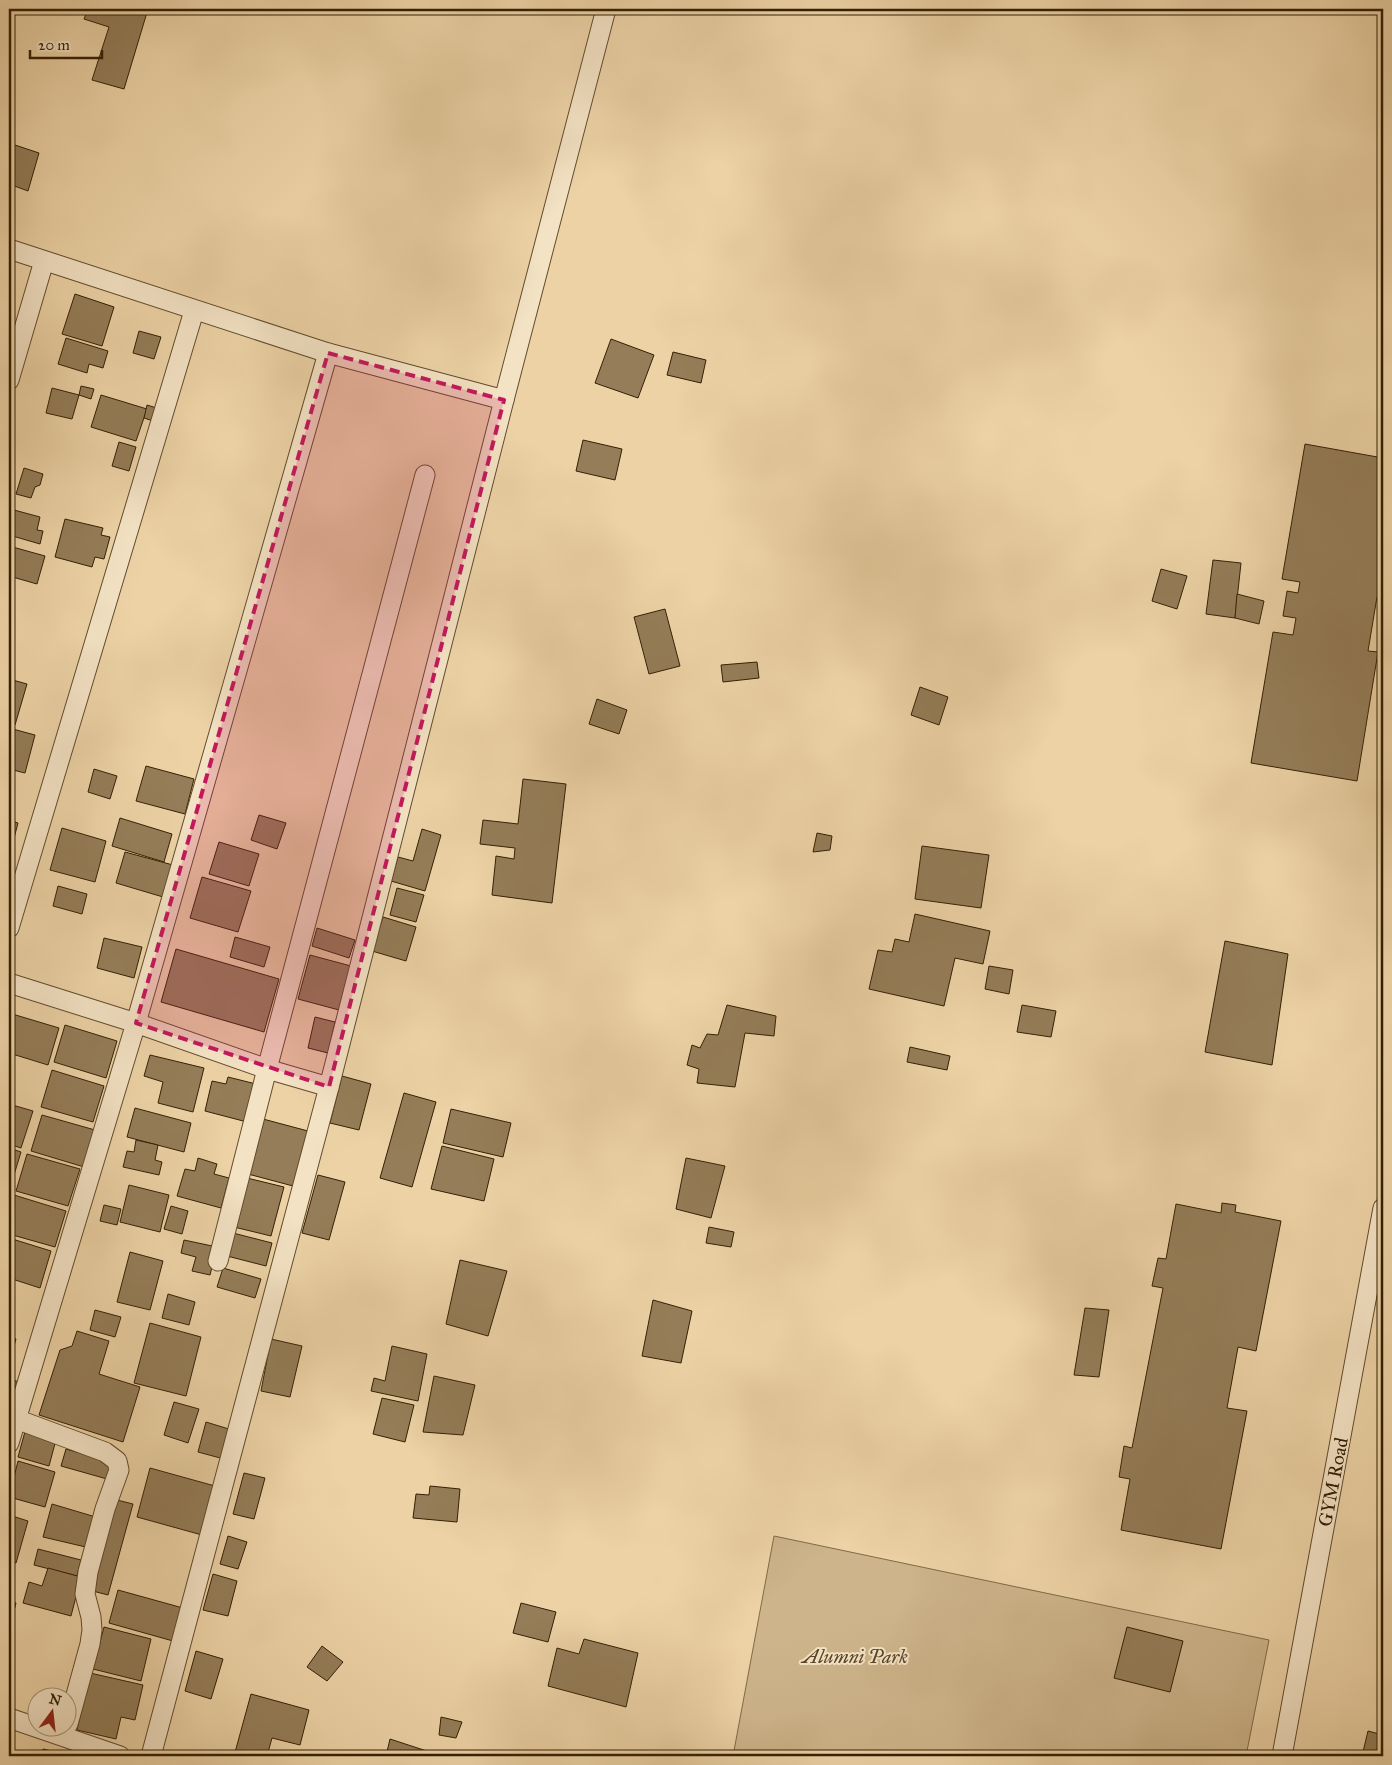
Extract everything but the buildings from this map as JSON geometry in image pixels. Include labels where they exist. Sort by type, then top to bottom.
[{"type":"street","points":[[151,1756],[329,1087],[606,9]]},
{"type":"street","points":[[9,250],[328,353],[504,400]]},
{"type":"street","points":[[9,380],[44,261]]},
{"type":"street","points":[[9,928],[194,310]]},
{"type":"street","points":[[9,1442],[136,1023],[328,353]]},
{"type":"street","points":[[218,1261],[267,1069],[425,475]]},
{"type":"street","points":[[9,983],[136,1023],[267,1069],[329,1087]]},
{"type":"street","name":"GYM Road","points":[[1282,1756],[1383,1208]]},
{"type":"street","points":[[16,1419],[105,1452],[117,1461],[119,1470],[88,1572],[85,1594],[92,1630],[78,1688]]},
{"type":"street","points":[[9,1718],[28,1722]]},
{"type":"street","points":[[78,1735],[120,1756]]},
{"type":"highlighted area","points":[[328,353],[504,400],[329,1087],[136,1023]]},
{"type":"green space","name":"Alumni Park","points":[[774,1536],[1269,1640],[1246,1756],[733,1756]]}]
